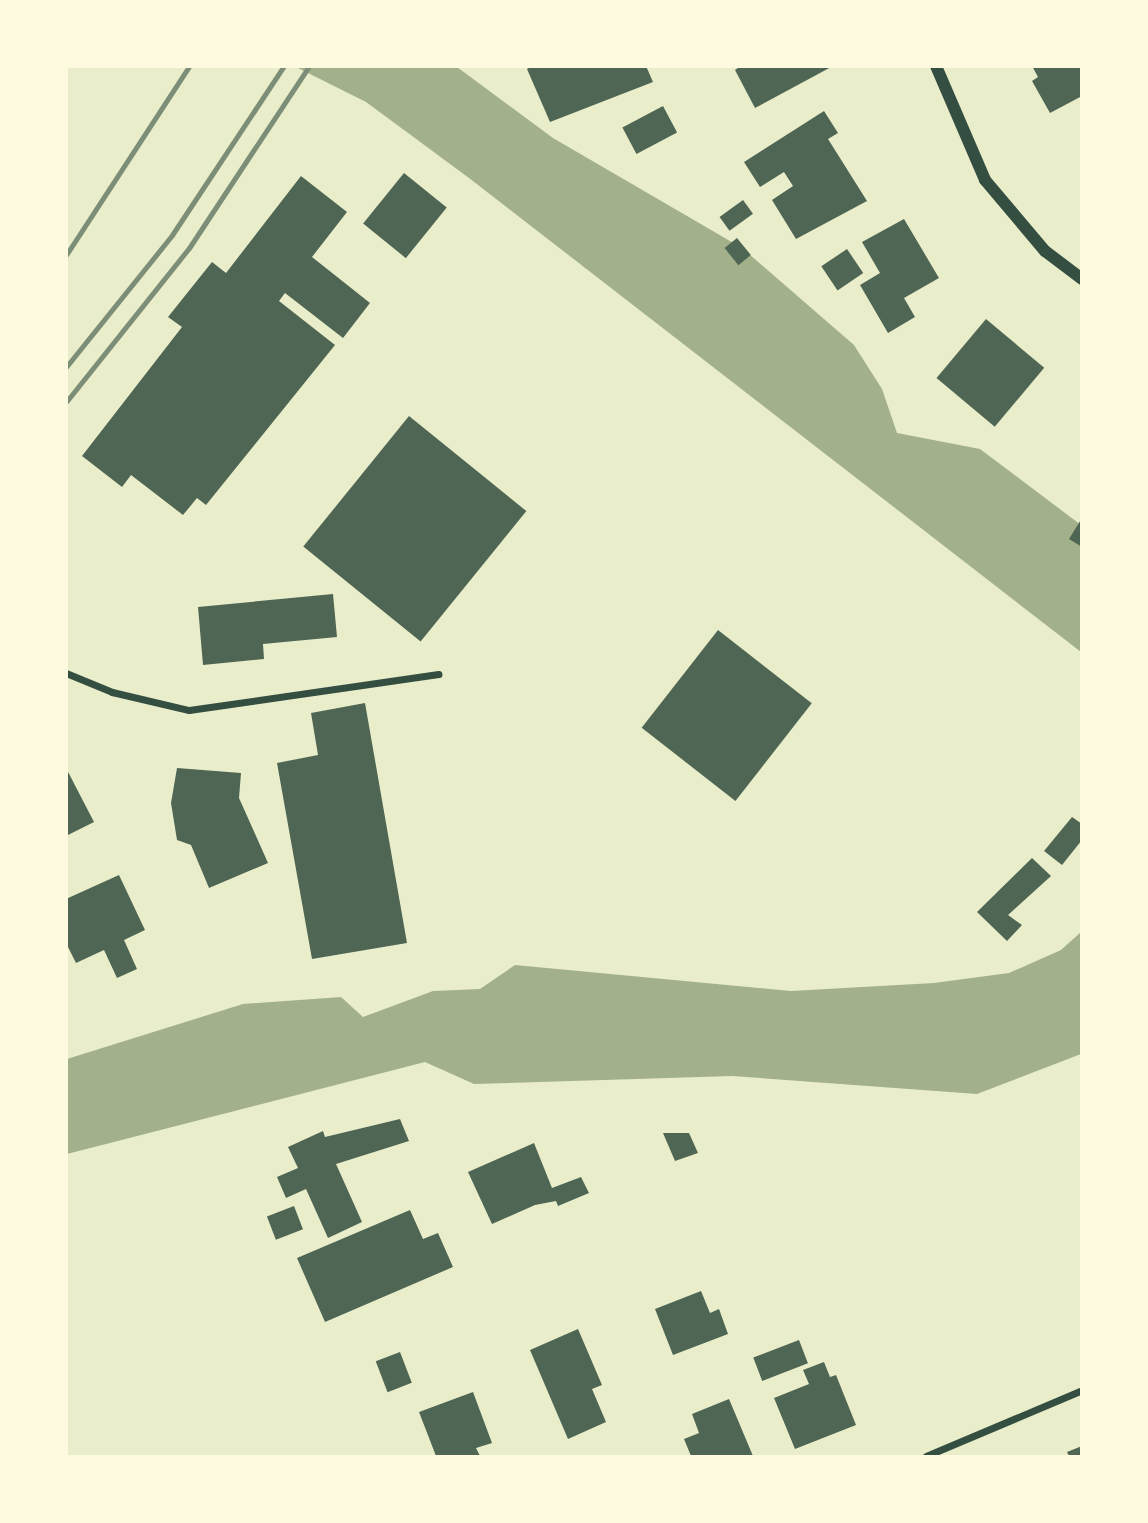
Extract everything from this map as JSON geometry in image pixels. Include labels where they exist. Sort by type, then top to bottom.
[{"type":"street","points":[[936,66],[985,180],[1045,251],[1082,279]]},
{"type":"street","points":[[66,673],[112,692],[189,710],[438,674]]},
{"type":"street","points":[[926,1457],[1082,1390]]},
{"type":"shaded area","points":[[296,67],[457,67],[553,138],[742,248],[854,345],[882,389],[897,433],[980,449],[1081,525],[1081,652],[469,178],[366,102]]},
{"type":"shaded area","points":[[1081,932],[1081,1054],[977,1094],[732,1076],[474,1084],[425,1062],[67,1154],[67,1059],[243,1004],[341,997],[363,1017],[433,991],[480,989],[515,965],[791,991],[934,983],[1009,973],[1061,950]]},
{"type":"building","points":[[532,66],[646,66],[653,82],[550,122],[527,69]]},
{"type":"building","points":[[741,66],[833,66],[755,108],[735,70]]},
{"type":"building","points":[[1032,66],[1082,66],[1082,96],[1050,113],[1032,81],[1038,77]]},
{"type":"building","points":[[663,106],[677,132],[636,154],[622,128]]},
{"type":"building","points":[[824,111],[838,133],[828,139],[867,201],[796,239],[772,200],[793,186],[784,172],[760,187],[744,162]]},
{"type":"building","points":[[404,173],[447,208],[406,258],[363,224]]},
{"type":"building","points":[[301,176],[347,212],[312,257],[370,303],[343,338],[285,293],[279,301],[335,345],[206,505],[197,498],[183,515],[131,475],[122,487],[82,456],[182,327],[168,317],[212,262],[226,273]]},
{"type":"building","points":[[743,200],[753,214],[730,231],[720,217]]},
{"type":"building","points":[[904,219],[939,278],[904,298],[915,317],[888,333],[860,285],[880,273],[862,242]]},
{"type":"building","points":[[737,238],[751,255],[738,265],[725,248]]},
{"type":"building","points":[[847,249],[863,273],[838,290],[821,266]]},
{"type":"building","points":[[986,319],[1044,368],[995,427],[937,378]]},
{"type":"building","points":[[409,416],[526,511],[421,642],[303,547]]},
{"type":"building","points":[[1082,518],[1082,547],[1069,539]]},
{"type":"building","points":[[333,594],[337,637],[263,644],[264,659],[203,665],[198,607]]},
{"type":"building","points":[[718,630],[812,703],[735,801],[642,728]]},
{"type":"building","points":[[365,703],[407,943],[312,959],[277,763],[318,755],[311,713]]},
{"type":"building","points":[[66,768],[94,822],[66,836]]},
{"type":"building","points":[[177,768],[241,773],[239,798],[268,863],[209,888],[191,845],[177,840],[171,803]]},
{"type":"building","points":[[1072,817],[1082,824],[1082,840],[1062,865],[1044,851]]},
{"type":"building","points":[[1032,858],[1051,876],[1008,915],[1022,925],[1007,941],[977,912]]},
{"type":"building","points":[[119,875],[145,930],[124,940],[137,969],[117,978],[104,950],[76,963],[66,943],[66,899]]},
{"type":"building","points":[[400,1119],[409,1141],[336,1164],[362,1222],[328,1238],[306,1189],[286,1198],[277,1177],[298,1168],[288,1147],[323,1131],[325,1137]]},
{"type":"building","points":[[663,1133],[689,1133],[698,1153],[675,1161]]},
{"type":"building","points":[[534,1143],[552,1188],[581,1177],[589,1193],[558,1206],[556,1201],[535,1205],[492,1224],[468,1172]]},
{"type":"building","points":[[294,1206],[303,1229],[276,1240],[267,1216]]},
{"type":"building","points":[[410,1210],[423,1239],[438,1233],[453,1267],[325,1322],[297,1258]]},
{"type":"building","points":[[701,1291],[710,1313],[719,1309],[728,1334],[673,1355],[655,1309]]},
{"type":"building","points":[[578,1329],[602,1385],[592,1389],[606,1422],[568,1439],[530,1350]]},
{"type":"building","points":[[799,1340],[808,1363],[762,1381],[753,1358]]},
{"type":"building","points":[[400,1352],[412,1383],[388,1392],[376,1361]]},
{"type":"building","points":[[824,1362],[830,1377],[836,1375],[856,1425],[795,1449],[774,1398],[809,1384],[803,1370]]},
{"type":"building","points":[[473,1392],[492,1443],[476,1448],[480,1456],[436,1456],[419,1412]]},
{"type":"building","points":[[729,1399],[753,1456],[691,1456],[684,1439],[699,1433],[692,1414]]},
{"type":"building","points":[[1082,1446],[1082,1456],[1069,1456],[1067,1452]]},
{"type":"railway","points":[[66,255],[189,66]]},
{"type":"railway","points":[[66,367],[172,235],[284,66]]},
{"type":"railway","points":[[66,402],[189,248],[309,66]]}]
